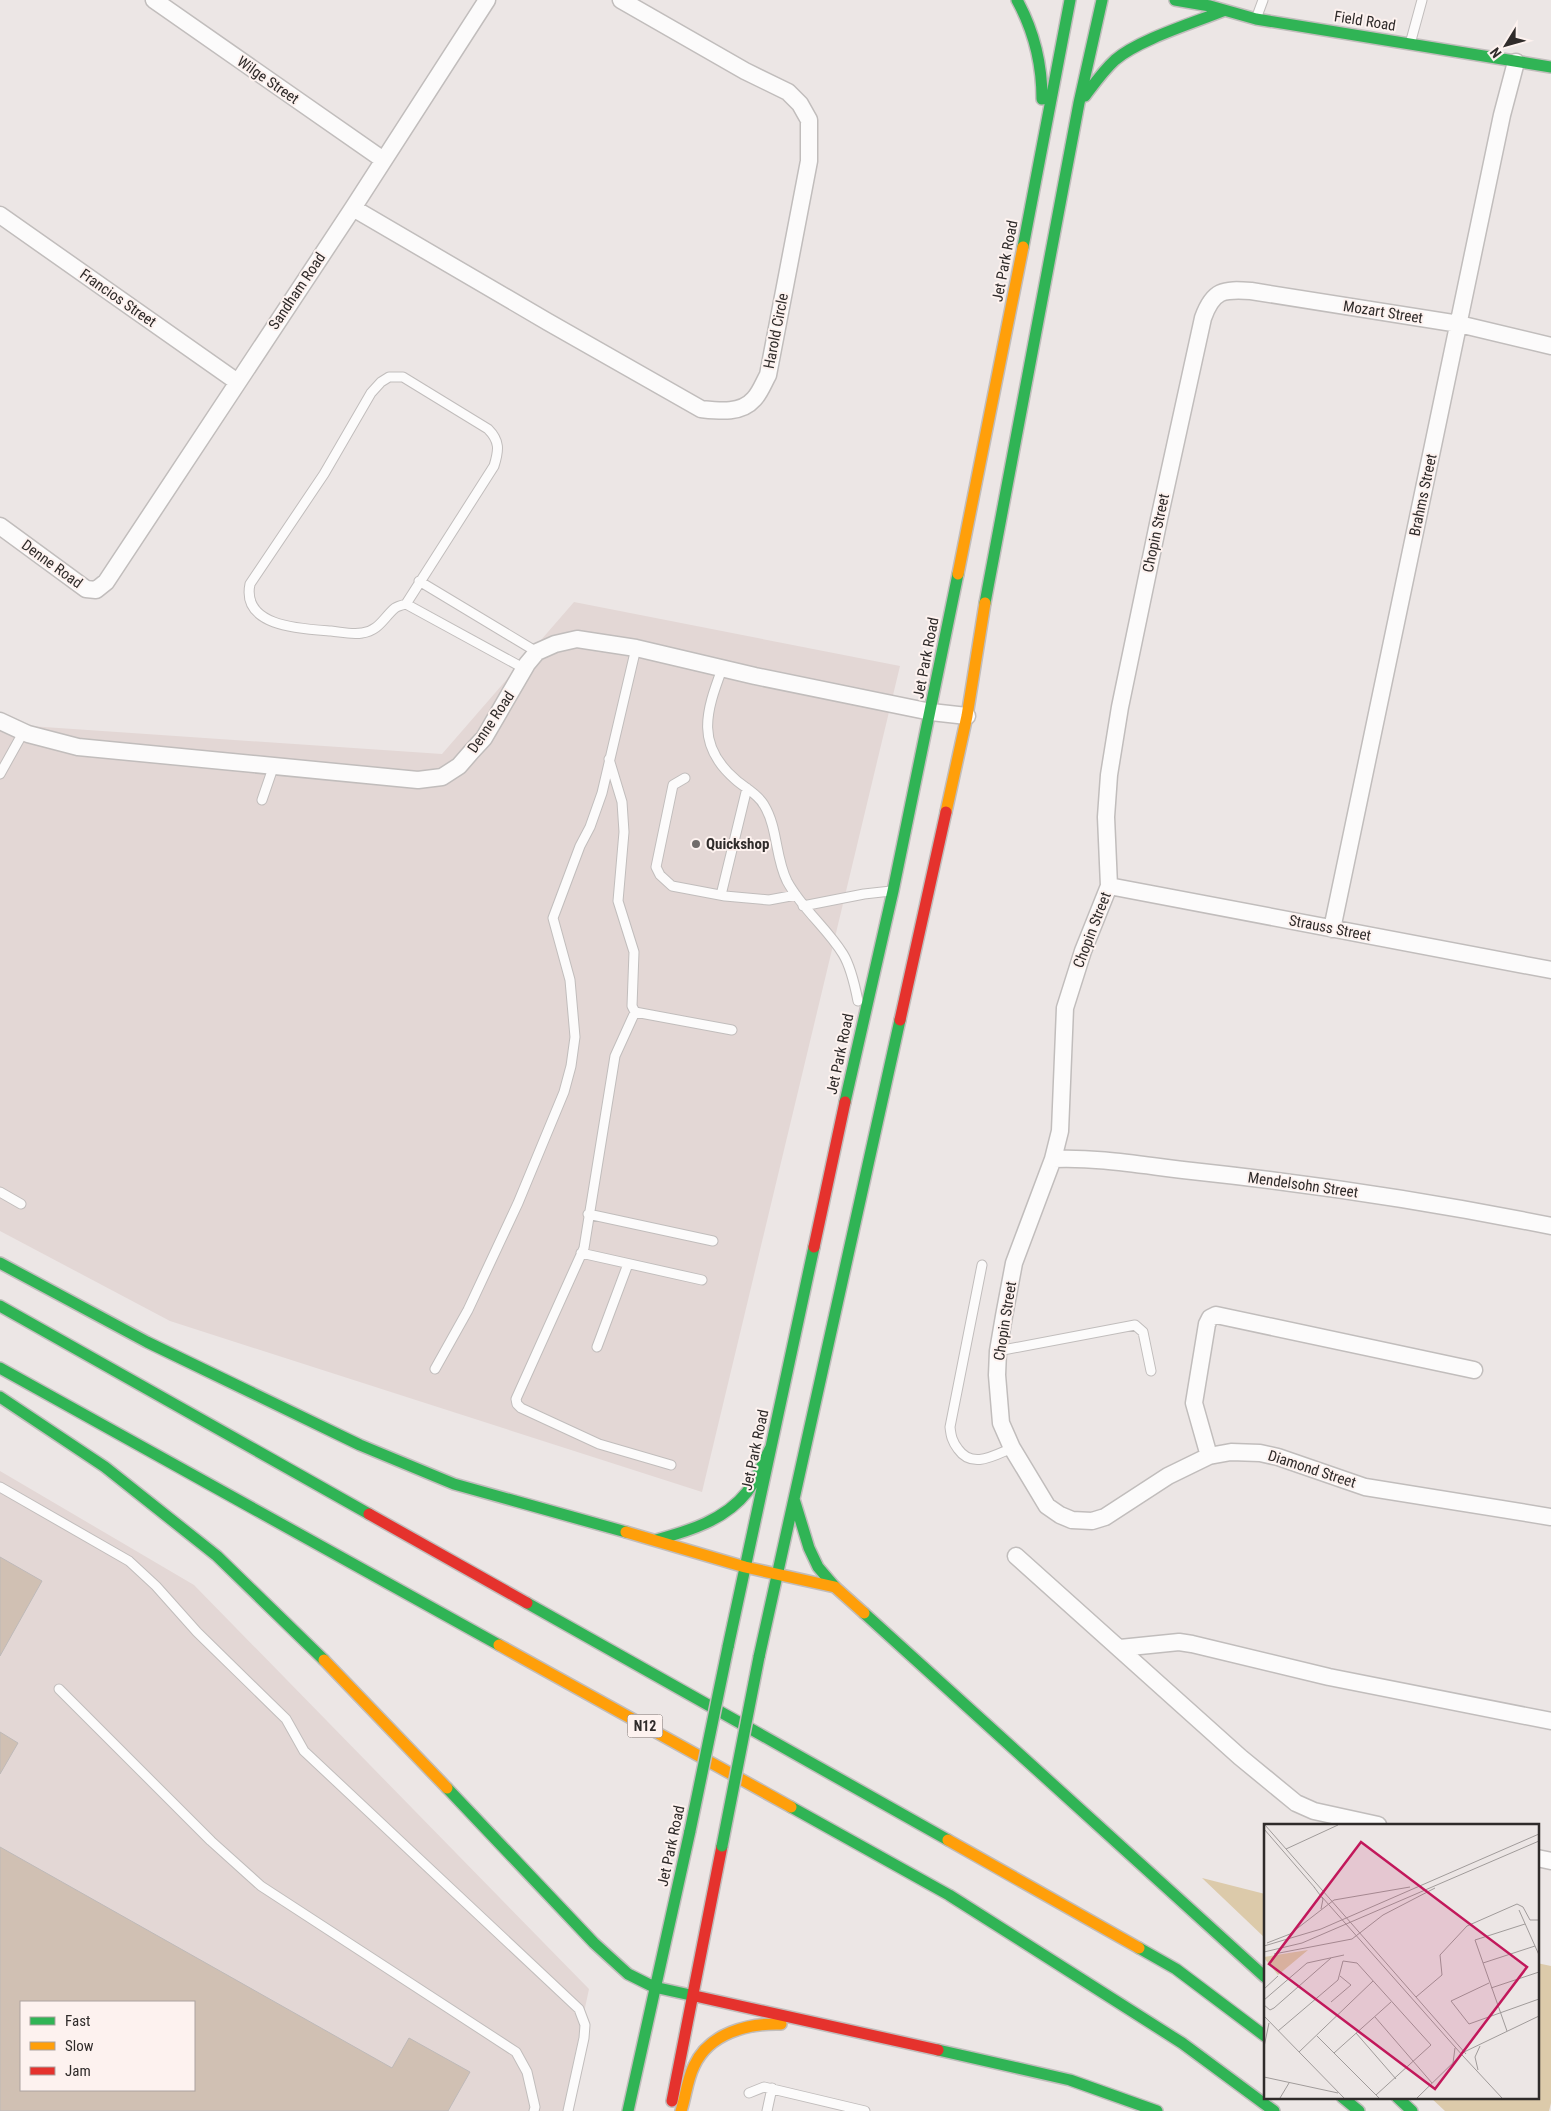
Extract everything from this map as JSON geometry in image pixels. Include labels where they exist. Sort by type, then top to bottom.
[{"type":"main road","points":[[1017,0],[1024,12],[1043,77],[1039,132],[1041,160]]},
{"type":"main road","name":"Jet Park Road","points":[[628,2111],[690,1831],[862,1022],[893,891],[931,712],[1041,160],[1070,0]]},
{"type":"main road","points":[[670,2111],[759,1657],[967,716],[982,612],[1079,103],[1102,0]]},
{"type":"main road","name":"Field Road","points":[[1175,0],[1210,6],[1256,19],[1551,67]]},
{"type":"main road","points":[[1199,0],[1210,6]]},
{"type":"main road","points":[[1079,103],[1102,73],[1130,49],[1223,11]]},
{"type":"main road","points":[[0,1263],[147,1342],[360,1445],[454,1484],[656,1540],[745,1567],[835,1588]]},
{"type":"main road","points":[[0,1306],[1176,1969],[1264,2035]]},
{"type":"main road","name":"N12","points":[[0,1368],[949,1895],[1182,2043],[1274,2111]]},
{"type":"main road","points":[[0,1397],[105,1467],[217,1556],[336,1670],[594,1943],[628,1974],[654,1987],[694,1994],[838,2029],[1070,2080],[1157,2111]]},
{"type":"main road","points":[[656,1540],[694,1529],[719,1516],[747,1492],[771,1448]]},
{"type":"main road","points":[[794,1499],[809,1548],[818,1567],[835,1588],[1264,1976]]},
{"type":"main road","points":[[681,2111],[695,2063],[706,2049],[723,2036],[743,2026],[768,2023],[838,2029]]},
{"type":"main road","points":[[1343,2098],[1359,2111]]},
{"type":"main road","points":[[1398,2098],[1412,2111]]},
{"type":"street","name":"Wilge Street","points":[[154,0],[382,159]]},
{"type":"street","name":"Sandham Road","points":[[106,582],[236,381],[353,208],[382,159],[487,0]]},
{"type":"street","name":"Harold Circle","points":[[353,208],[701,409],[720,412],[738,409],[754,400],[768,374],[809,161],[810,120],[800,104],[788,92],[745,71],[621,0]]},
{"type":"street","name":"Brahms Street","points":[[1332,929],[1502,115],[1516,62]]},
{"type":"street","name":"Francios Street","points":[[0,215],[236,381]]},
{"type":"street","name":"Mozart Street","points":[[1214,297],[1229,291],[1251,291],[1459,324],[1551,346]]},
{"type":"street","name":"Chopin Street","points":[[1060,1516],[1047,1506],[1012,1448],[1002,1423],[998,1391],[998,1351],[1014,1264],[1053,1159],[1060,1131],[1063,1102],[1066,1008],[1083,951],[1109,886],[1106,797],[1120,707],[1203,318],[1208,303],[1214,297]]},
{"type":"street","name":"Denne Road","points":[[0,526],[86,589],[96,590],[106,582]]},
{"type":"street","points":[[537,652],[555,644],[577,639],[636,648],[722,669],[931,712],[967,716]]},
{"type":"street","name":"Denne Road","points":[[0,721],[24,732],[78,747],[418,780],[442,777],[459,766],[484,738],[537,652]]},
{"type":"street","name":"Strauss Street","points":[[1109,886],[1551,970]]},
{"type":"street","name":"Mendelsohn Street","points":[[1053,1159],[1115,1160],[1247,1177],[1467,1209],[1551,1226]]},
{"type":"street","points":[[1210,1456],[1194,1403],[1207,1324],[1210,1318],[1216,1315],[1474,1370]]},
{"type":"street","name":"Diamond Street","points":[[1060,1516],[1083,1521],[1092,1521],[1105,1517],[1168,1476],[1210,1456],[1231,1452],[1260,1452],[1365,1486],[1551,1517]]},
{"type":"street","points":[[1016,1556],[1232,1750],[1296,1803],[1314,1811],[1373,1824]]},
{"type":"street","points":[[1120,1648],[1179,1642],[1192,1644],[1329,1676],[1551,1721]]},
{"type":"street","points":[[1538,1858],[1551,1861]]},
{"type":"lane","points":[[1256,19],[1263,0]]},
{"type":"lane","points":[[1410,44],[1422,0]]},
{"type":"lane","points":[[389,377],[403,377],[488,429],[495,436],[498,444],[494,466],[419,581],[406,604],[395,608],[383,623],[362,634],[292,628],[260,614],[249,600],[250,584],[324,474],[370,393],[380,382],[389,377]]},
{"type":"lane","points":[[419,581],[537,652]]},
{"type":"lane","points":[[406,604],[525,669]]},
{"type":"lane","points":[[435,1369],[468,1310],[514,1212],[564,1092],[571,1066],[575,1037],[570,980],[553,918],[602,793],[636,648]]},
{"type":"lane","points":[[722,669],[709,704],[707,729],[711,744],[724,769],[763,803],[770,818],[782,868],[796,895],[844,956],[854,981],[862,1022]]},
{"type":"lane","points":[[0,774],[24,732]]},
{"type":"lane","points":[[609,758],[622,802],[624,832],[618,901],[634,952],[632,1006],[635,1012]]},
{"type":"lane","points":[[262,800],[274,765]]},
{"type":"lane","points":[[685,778],[674,785],[656,868],[660,875],[672,886],[722,895],[768,900],[796,895]]},
{"type":"lane","points":[[722,895],[747,788]]},
{"type":"lane","points":[[803,906],[864,894],[893,891]]},
{"type":"lane","points":[[635,1012],[732,1030]]},
{"type":"lane","points":[[635,1012],[615,1056],[584,1248],[516,1399],[517,1404],[599,1444],[671,1465]]},
{"type":"lane","points":[[0,1192],[22,1204]]},
{"type":"lane","points":[[588,1214],[713,1241]]},
{"type":"lane","points":[[581,1253],[702,1280]]},
{"type":"lane","points":[[596,1348],[628,1264]]},
{"type":"lane","points":[[982,1265],[950,1427],[951,1440],[967,1459],[973,1460],[987,1459],[1012,1448]]},
{"type":"lane","points":[[998,1351],[1135,1325],[1143,1332],[1151,1371]]},
{"type":"lane","points":[[0,1487],[128,1562],[149,1580],[197,1632],[286,1719],[304,1751],[579,2009],[585,2025],[584,2038],[568,2111]]},
{"type":"lane","points":[[59,1689],[211,1841],[261,1886],[516,2052],[527,2072],[535,2107],[534,2111]]},
{"type":"lane","points":[[749,2093],[764,2087],[772,2088],[866,2111]]},
{"type":"lane","points":[[767,2111],[772,2088]]},
{"type":"shaded area","points":[[574,602],[900,666],[702,1492],[170,1321],[0,1231],[0,724],[442,754]]},
{"type":"shaded area","points":[[0,1471],[194,1585],[589,1989],[563,2111],[0,2111]]},
{"type":"shaded area","points":[[1202,1878],[1264,1894],[1264,1937]]},
{"type":"shaded area","points":[[1538,1963],[1551,1966],[1551,2103],[1549,2111],[1445,2111],[1431,2098],[1538,2098]]},
{"type":"building","points":[[0,1557],[42,1581],[0,1656]]},
{"type":"building","points":[[0,1732],[18,1743],[0,1774]]},
{"type":"building","points":[[0,1847],[392,2068],[409,2038],[470,2072],[448,2111],[0,2111]]},
{"type":"traffic: fast","points":[[1017,0],[1036,48],[1039,60],[1042,99]]},
{"type":"traffic: fast","points":[[1023,247],[1070,0]]},
{"type":"traffic: fast","points":[[985,603],[1079,103],[1102,0]]},
{"type":"traffic: fast","points":[[1175,0],[1210,6],[1256,19],[1551,67]]},
{"type":"traffic: fast","points":[[1085,96],[1115,60],[1125,53],[1151,39],[1223,11]]},
{"type":"traffic: fast","points":[[845,1102],[893,891],[958,574]]},
{"type":"traffic: fast","points":[[759,1657],[900,1020]]},
{"type":"traffic: fast","points":[[728,1647],[814,1247]]},
{"type":"traffic: fast","points":[[0,1263],[147,1342],[360,1445],[454,1484],[626,1532]]},
{"type":"traffic: fast","points":[[0,1306],[369,1514]]},
{"type":"traffic: fast","points":[[0,1368],[499,1645]]},
{"type":"traffic: fast","points":[[0,1397],[105,1467],[217,1556],[324,1660]]},
{"type":"traffic: fast","points":[[656,1540],[706,1523],[738,1502],[751,1487],[771,1447]]},
{"type":"traffic: fast","points":[[794,1499],[809,1548],[818,1567],[835,1587]]},
{"type":"traffic: fast","points":[[527,1603],[948,1840]]},
{"type":"traffic: fast","points":[[864,1613],[1264,1976]]},
{"type":"traffic: fast","points":[[690,1831],[728,1647]]},
{"type":"traffic: fast","points":[[722,1846],[759,1657]]},
{"type":"traffic: fast","points":[[447,1788],[594,1943],[628,1974],[654,1987],[695,1996]]},
{"type":"traffic: fast","points":[[791,1807],[949,1895],[1182,2043],[1274,2111]]},
{"type":"traffic: fast","points":[[628,2111],[690,1831]]},
{"type":"traffic: fast","points":[[1139,1948],[1176,1969],[1264,2035]]},
{"type":"traffic: fast","points":[[938,2050],[1070,2080],[1157,2111]]},
{"type":"traffic: fast","points":[[1343,2098],[1359,2111]]},
{"type":"traffic: fast","points":[[1398,2098],[1412,2111]]},
{"type":"traffic: slow","points":[[958,574],[1023,247]]},
{"type":"traffic: slow","points":[[946,812],[967,716],[985,603]]},
{"type":"traffic: slow","points":[[626,1532],[745,1567],[835,1587],[864,1613]]},
{"type":"traffic: slow","points":[[499,1645],[791,1807]]},
{"type":"traffic: slow","points":[[324,1660],[447,1788]]},
{"type":"traffic: slow","points":[[948,1840],[1139,1948]]},
{"type":"traffic: slow","points":[[681,2111],[694,2066],[709,2045],[719,2038],[743,2028],[781,2024]]},
{"type":"traffic: jam","points":[[900,1020],[946,812]]},
{"type":"traffic: jam","points":[[814,1247],[845,1102]]},
{"type":"traffic: jam","points":[[369,1514],[527,1603]]},
{"type":"traffic: jam","points":[[672,2101],[722,1846]]},
{"type":"traffic: jam","points":[[695,1996],[938,2050]]},
{"type":"place","name":"Quickshop","points":[[696,844]]}]
